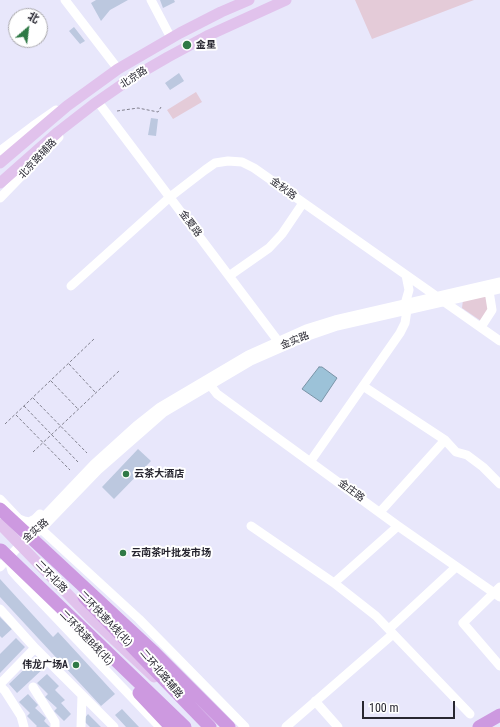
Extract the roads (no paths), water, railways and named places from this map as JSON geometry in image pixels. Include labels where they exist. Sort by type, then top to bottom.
[{"type":"highway","name":"二环快速A线(北)","points":[[0,510],[209,726]]},
{"type":"highway","points":[[0,510],[151,649],[229,727]]},
{"type":"highway","points":[[7,555],[51,595],[73,610],[174,727]]},
{"type":"highway","points":[[7,555],[186,727]]},
{"type":"highway","name":"二环快速B线(北)","points":[[7,555],[171,727]]},
{"type":"highway","points":[[479,727],[500,715]]},
{"type":"main road","name":"北京路","points":[[0,183],[76,118],[130,79],[207,36],[286,0]]},
{"type":"main road","name":"北京路","points":[[0,163],[67,106],[118,70],[171,38],[246,1]]},
{"type":"main road","points":[[246,1],[254,8],[254,12],[249,16]]},
{"type":"main road","name":"二环北路","points":[[0,524],[7,555]]},
{"type":"main road","points":[[37,534],[53,558],[70,594],[73,610]]},
{"type":"main road","name":"二环北路","points":[[0,535],[7,555],[73,610],[128,653],[209,726]]},
{"type":"main road","name":"二环北路","points":[[73,610],[186,727]]},
{"type":"street","points":[[65,0],[118,70]]},
{"type":"street","points":[[151,0],[171,38]]},
{"type":"street","name":"金夏路","points":[[98,102],[280,344]]},
{"type":"street","points":[[0,151],[40,120],[67,106]]},
{"type":"street","name":"北京路辅路","points":[[0,198],[76,118]]},
{"type":"street","name":"金秋路","points":[[71,286],[170,198],[205,170],[215,163],[228,161],[242,162],[254,168],[500,341]]},
{"type":"street","points":[[229,276],[269,248],[282,234],[303,203]]},
{"type":"street","points":[[310,462],[400,333],[405,322],[409,290],[406,275]]},
{"type":"street","name":"金实路","points":[[37,534],[78,481],[136,426],[160,407],[251,361],[280,344],[337,326],[500,282]]},
{"type":"street","name":"金实路","points":[[441,299],[500,289]]},
{"type":"street","points":[[480,327],[492,310],[489,291]]},
{"type":"street","name":"金实路","points":[[7,555],[37,534],[98,470],[163,412],[209,383]]},
{"type":"street","name":"金庄路","points":[[209,383],[217,394],[398,526],[456,567],[498,592]]},
{"type":"street","points":[[363,386],[445,440],[456,452],[467,455],[483,467],[500,484]]},
{"type":"street","points":[[380,512],[445,440]]},
{"type":"street","points":[[19,519],[26,522],[35,519],[64,489],[78,481]]},
{"type":"street","name":"二环北路辅路","points":[[0,499],[19,519],[37,534],[99,602],[176,692],[209,726]]},
{"type":"street","points":[[251,526],[334,583],[376,616],[470,714]]},
{"type":"street","points":[[334,583],[398,526]]},
{"type":"street","points":[[37,534],[139,618],[245,727]]},
{"type":"street","points":[[7,555],[12,571],[18,579],[160,727]]},
{"type":"street","points":[[286,727],[391,632],[456,567]]},
{"type":"street","points":[[498,592],[462,623],[500,666]]},
{"type":"street","points":[[0,609],[36,648],[114,727]]},
{"type":"street","points":[[24,727],[21,716],[0,685],[36,648]]},
{"type":"street","points":[[33,687],[55,722],[55,727]]},
{"type":"street","points":[[81,727],[82,695]]},
{"type":"street","points":[[315,701],[338,727]]},
{"type":"water","points":[[319,367],[322,367],[337,378],[321,402],[302,389]]},
{"type":"place","name":"金星","points":[[187,45]]},
{"type":"place","name":"云茶大酒店","points":[[126,474]]},
{"type":"place","name":"云南茶叶批发市场","points":[[123,553]]},
{"type":"place","name":"伟龙广场A","points":[[76,665]]}]
